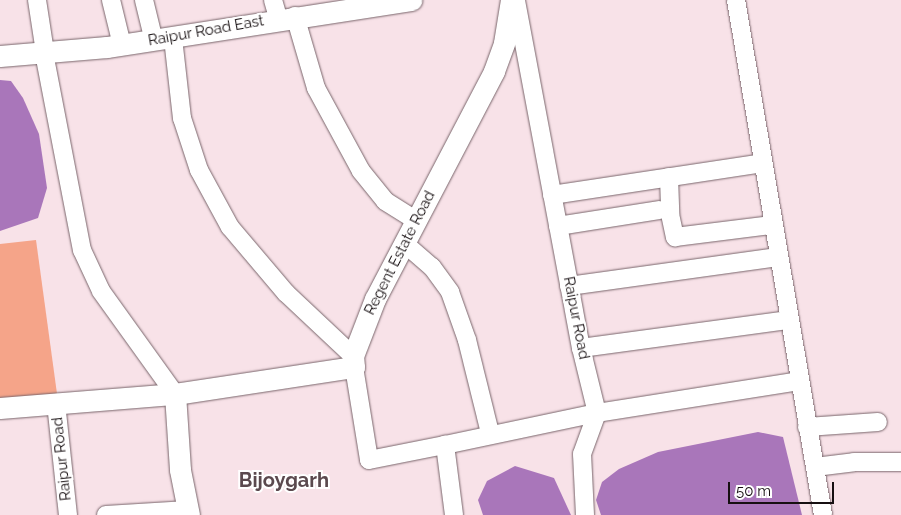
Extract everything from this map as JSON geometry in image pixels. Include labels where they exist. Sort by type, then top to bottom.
[{"type":"street","points":[[37,0],[44,52],[82,250],[101,292],[175,394],[180,470],[188,512],[106,515]]},
{"type":"street","points":[[111,0],[122,45]]},
{"type":"street","points":[[144,0],[163,39],[182,118],[199,170],[230,227],[286,293],[354,362],[369,460],[445,445],[490,433],[597,413],[799,381]]},
{"type":"street","name":"Raipur Road East","points":[[0,56],[122,45],[163,39],[282,12],[411,0]]},
{"type":"street","name":"Regent Estate Road","points":[[354,362],[374,300],[494,71],[504,43],[511,0]]},
{"type":"street","name":"Raipur Road","points":[[516,0],[581,348],[597,413]]},
{"type":"street","points":[[736,0],[772,225],[823,515]]},
{"type":"street","points":[[282,12],[316,88],[343,142],[361,171],[385,201],[416,220]]},
{"type":"street","points":[[552,195],[763,162]]},
{"type":"street","points":[[669,177],[670,214],[675,237],[772,225]]},
{"type":"street","points":[[558,226],[659,210]]},
{"type":"street","points":[[404,243],[432,267],[450,292],[467,340],[490,433]]},
{"type":"street","points":[[569,286],[778,257]]},
{"type":"street","points":[[581,348],[789,320]]},
{"type":"street","points":[[0,408],[175,394],[354,362]]},
{"type":"street","name":"Raipur Road","points":[[56,404],[68,515]]},
{"type":"street","points":[[585,515],[582,454],[597,413]]},
{"type":"street","points":[[807,427],[878,422]]},
{"type":"street","points":[[445,445],[454,515]]},
{"type":"street","points":[[815,467],[854,462],[901,462]]},
{"type":"shaded area","points":[[0,80],[11,81],[23,98],[39,134],[47,188],[38,218],[0,231]]},
{"type":"shaded area","points":[[36,240],[58,401],[0,405],[0,244]]},
{"type":"shaded area","points":[[758,432],[783,437],[802,515],[601,515],[596,500],[602,482],[619,469],[658,452]]},
{"type":"shaded area","points":[[515,466],[554,478],[571,515],[483,515],[478,500],[487,481]]},
{"type":"district","name":"Bijoygarh","points":[[284,480]]}]
